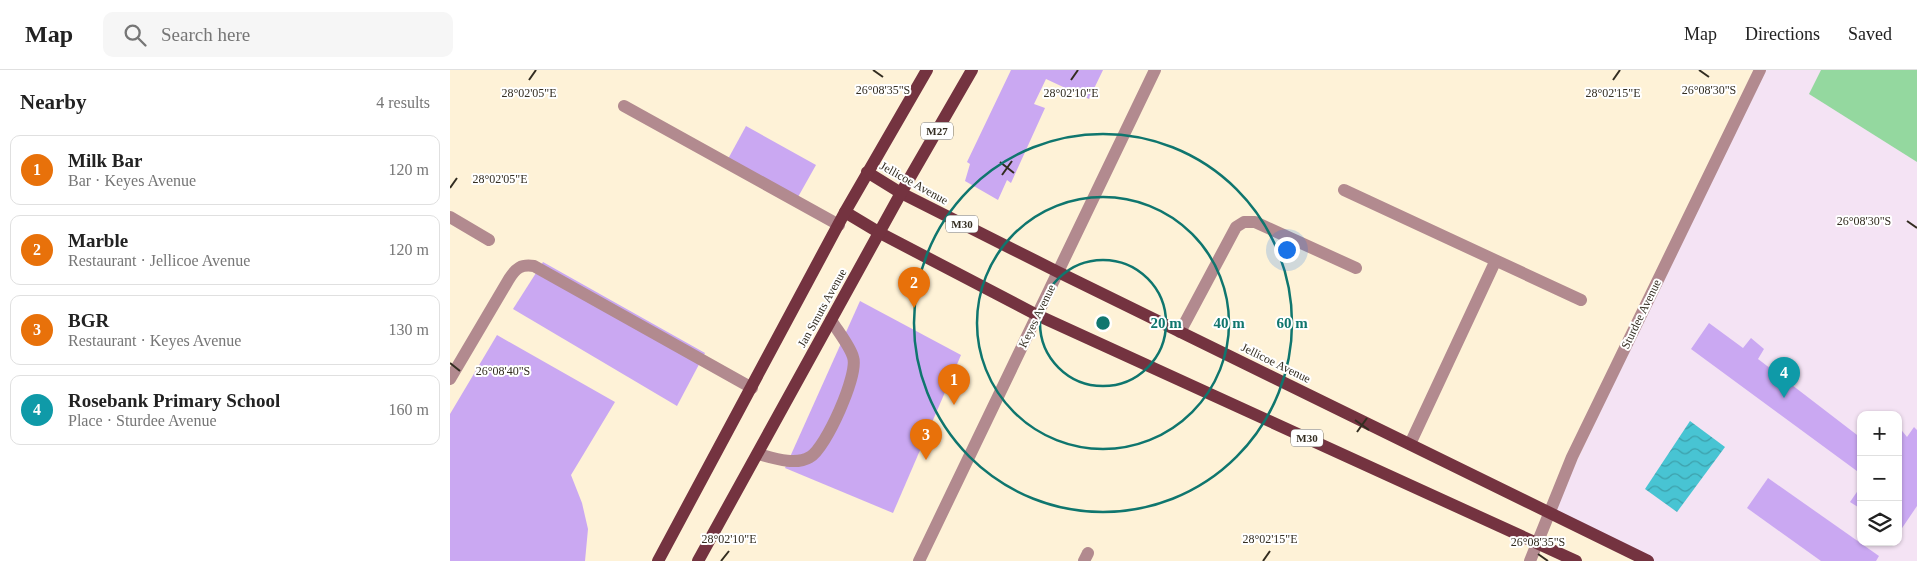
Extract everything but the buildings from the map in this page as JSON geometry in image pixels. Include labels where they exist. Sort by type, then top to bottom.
[{"type":"main road","name":"Jan Smuts Avenue","points":[[658,561],[845,212],[927,70]]},
{"type":"main road","name":"Jan Smuts Avenue","points":[[698,561],[901,193],[972,70]]},
{"type":"main road","name":"Jellicoe Avenue","points":[[867,172],[901,193],[1058,272],[1648,561]]},
{"type":"main road","name":"M30","points":[[845,212],[880,233],[1037,315],[1576,561]]},
{"type":"street","name":"Keyes Avenue","points":[[922,560],[1155,70]]},
{"type":"street","name":"Sturdee Avenue","points":[[1530,561],[1572,457],[1760,70]]},
{"type":"street","points":[[624,106],[839,224]]},
{"type":"street","points":[[1344,190],[1495,262],[1581,300]]},
{"type":"street","points":[[450,217],[489,240]]},
{"type":"street","points":[[1180,332],[1236,227],[1244,222],[1255,222],[1356,268]]},
{"type":"street","points":[[1410,444],[1495,262]]},
{"type":"street","points":[[450,379],[509,279],[515,270],[525,264],[534,266],[752,388]]},
{"type":"street","points":[[758,454],[778,460],[798,461],[811,457],[825,440],[845,398],[854,370],[854,356],[831,320]]},
{"type":"shaded area","points":[[1762,70],[1917,70],[1917,561],[1649,561],[1552,513]]},
{"type":"green space","points":[[1821,70],[1917,70],[1917,162],[1809,94]]},
{"type":"water","points":[[1690,421],[1725,447],[1677,512],[1645,489]]},
{"type":"place","name":"Marble","points":[[914,308]]},
{"type":"place","name":"Rosebank Primary School","points":[[1784,398]]},
{"type":"place","name":"Milk Bar","points":[[954,405]]},
{"type":"place","name":"BGR","points":[[926,460]]}]
